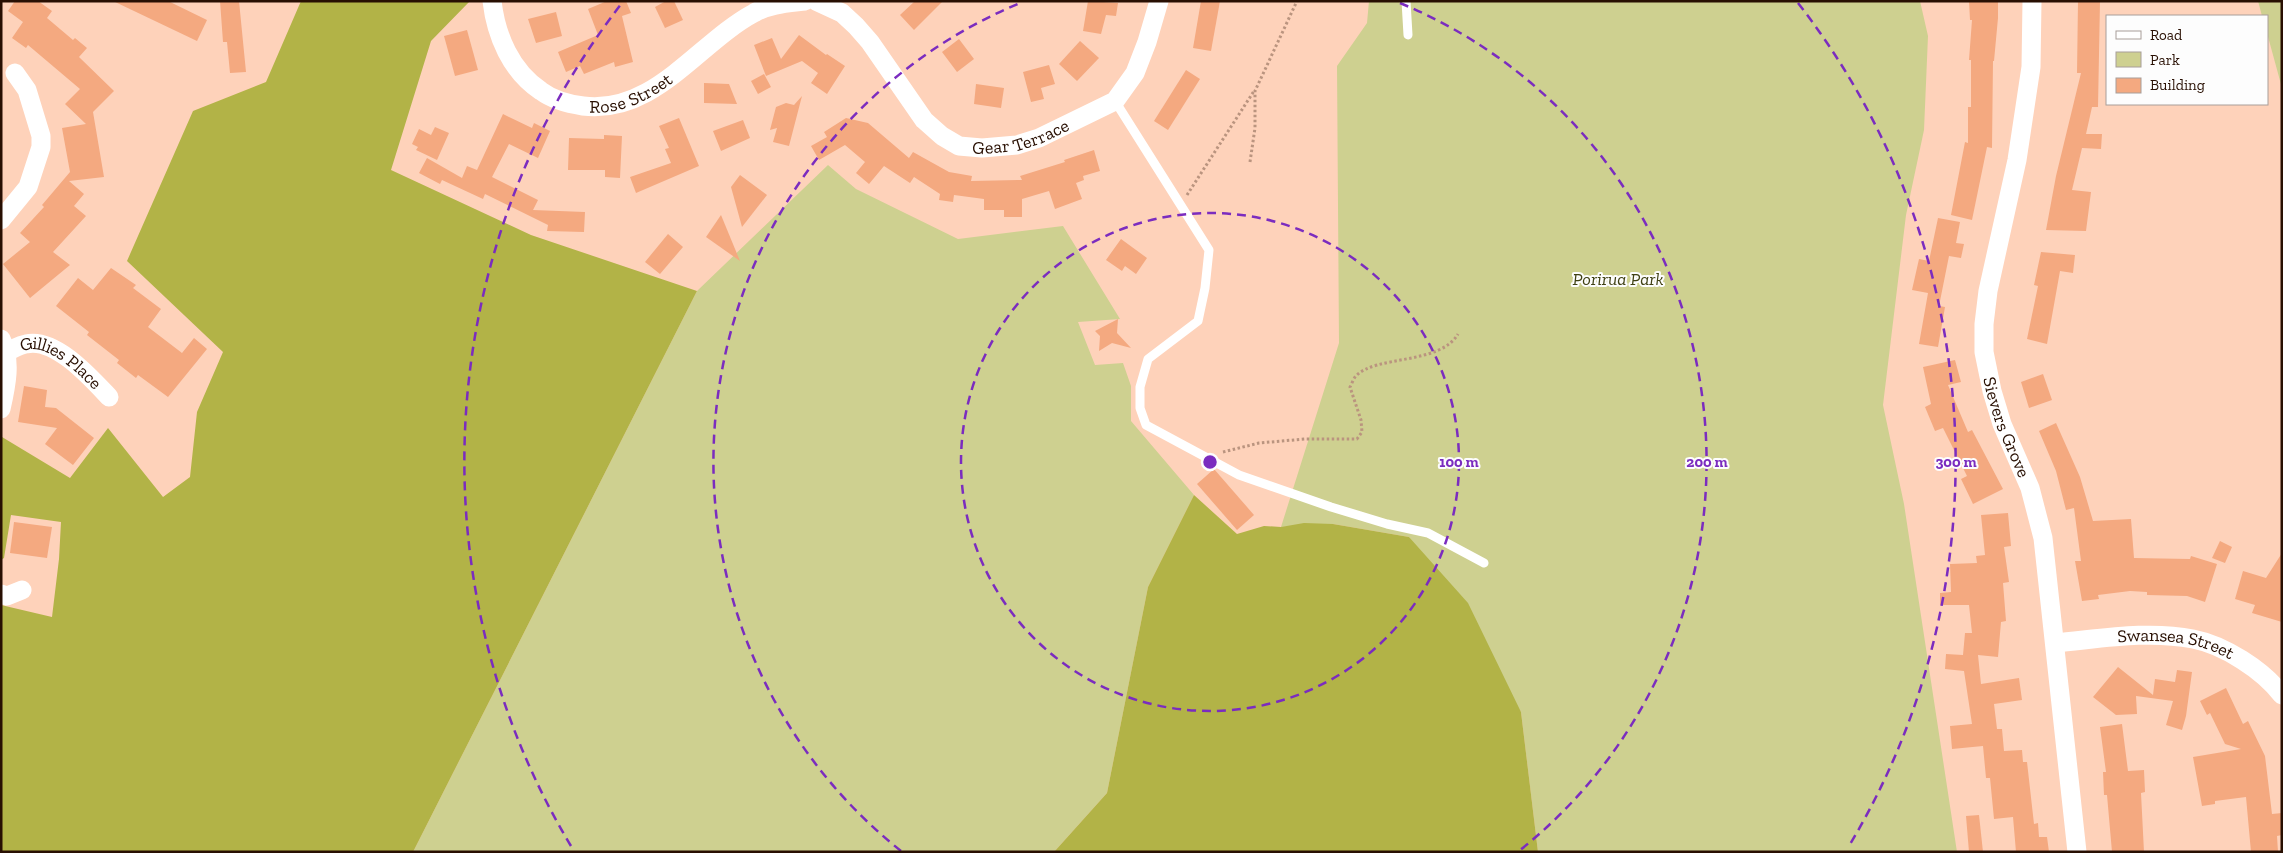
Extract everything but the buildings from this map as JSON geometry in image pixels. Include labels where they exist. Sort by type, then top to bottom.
[{"type":"street","name":"Rose Street","points":[[492,1],[495,24],[510,60],[533,86],[552,98],[576,105],[593,107],[617,106],[636,99],[676,73],[728,28],[756,11],[782,4],[805,1]]},
{"type":"street","name":"Gear Terrace","points":[[816,1],[842,13],[856,26],[870,42],[924,120],[942,136],[959,146],[982,148],[1017,145],[1058,130],[1115,101],[1135,73],[1147,42],[1159,1]]},
{"type":"street","name":"Sievers Grove","points":[[2032,1],[2031,67],[2017,160],[1988,291],[1984,324],[1984,352],[1992,391],[2037,513],[2043,538],[2077,852]]},
{"type":"street","points":[[1,220],[28,187],[41,148],[41,136],[27,90],[15,73]]},
{"type":"street","name":"Gillies Place","points":[[4,345],[27,343],[45,345],[71,360],[88,374],[109,397]]},
{"type":"street","points":[[1,410],[6,382],[4,345]]},
{"type":"street","points":[[1,594],[7,596],[22,590]]},
{"type":"street","name":"Swansea Street","points":[[2055,643],[2140,636],[2193,639],[2236,656],[2270,679],[2282,695]]},
{"type":"lane","points":[[1406,1],[1408,35]]},
{"type":"lane","points":[[1115,101],[1209,250],[1198,321],[1148,359],[1140,387],[1140,408],[1146,425],[1238,475],[1277,490],[1387,524],[1428,533],[1484,563]]},
{"type":"path","points":[[1180,205],[1255,91],[1297,1]]},
{"type":"path","points":[[1250,162],[1255,128],[1255,91]]},
{"type":"path","points":[[1206,456],[1259,443],[1305,439],[1357,438],[1362,432],[1361,420],[1350,387],[1356,376],[1366,369],[1433,352],[1454,341],[1458,334]]},
{"type":"green space","name":"Porirua Park","points":[[1369,1],[1920,1],[1928,36],[1924,130],[1906,215],[1883,405],[1904,504],[1957,852],[1538,852],[1521,712],[1409,537],[1333,524],[1281,527],[1339,343],[1337,66],[1367,23]]},
{"type":"green space","points":[[2258,1],[2282,1],[2282,88],[2268,37],[2268,15],[2262,15]]},
{"type":"green space","points":[[828,165],[856,189],[958,239],[1063,226],[1120,319],[1078,322],[1095,365],[1123,363],[1131,386],[1131,421],[1194,495],[1148,587],[1107,793],[1054,852],[413,852],[697,291]]},
{"type":"shaded area","points":[[301,1],[470,1],[431,41],[391,170],[531,235],[697,291],[413,852],[1,852],[1,605],[52,617],[61,522],[11,515],[4,558],[1,560],[2,437],[70,478],[108,428],[163,497],[190,477],[197,412],[223,352],[127,261],[193,111],[266,82]]},
{"type":"shaded area","points":[[1194,495],[1237,534],[1264,526],[1281,527],[1304,523],[1333,524],[1409,537],[1468,603],[1521,712],[1538,852],[1054,852],[1107,793],[1148,587]]}]
